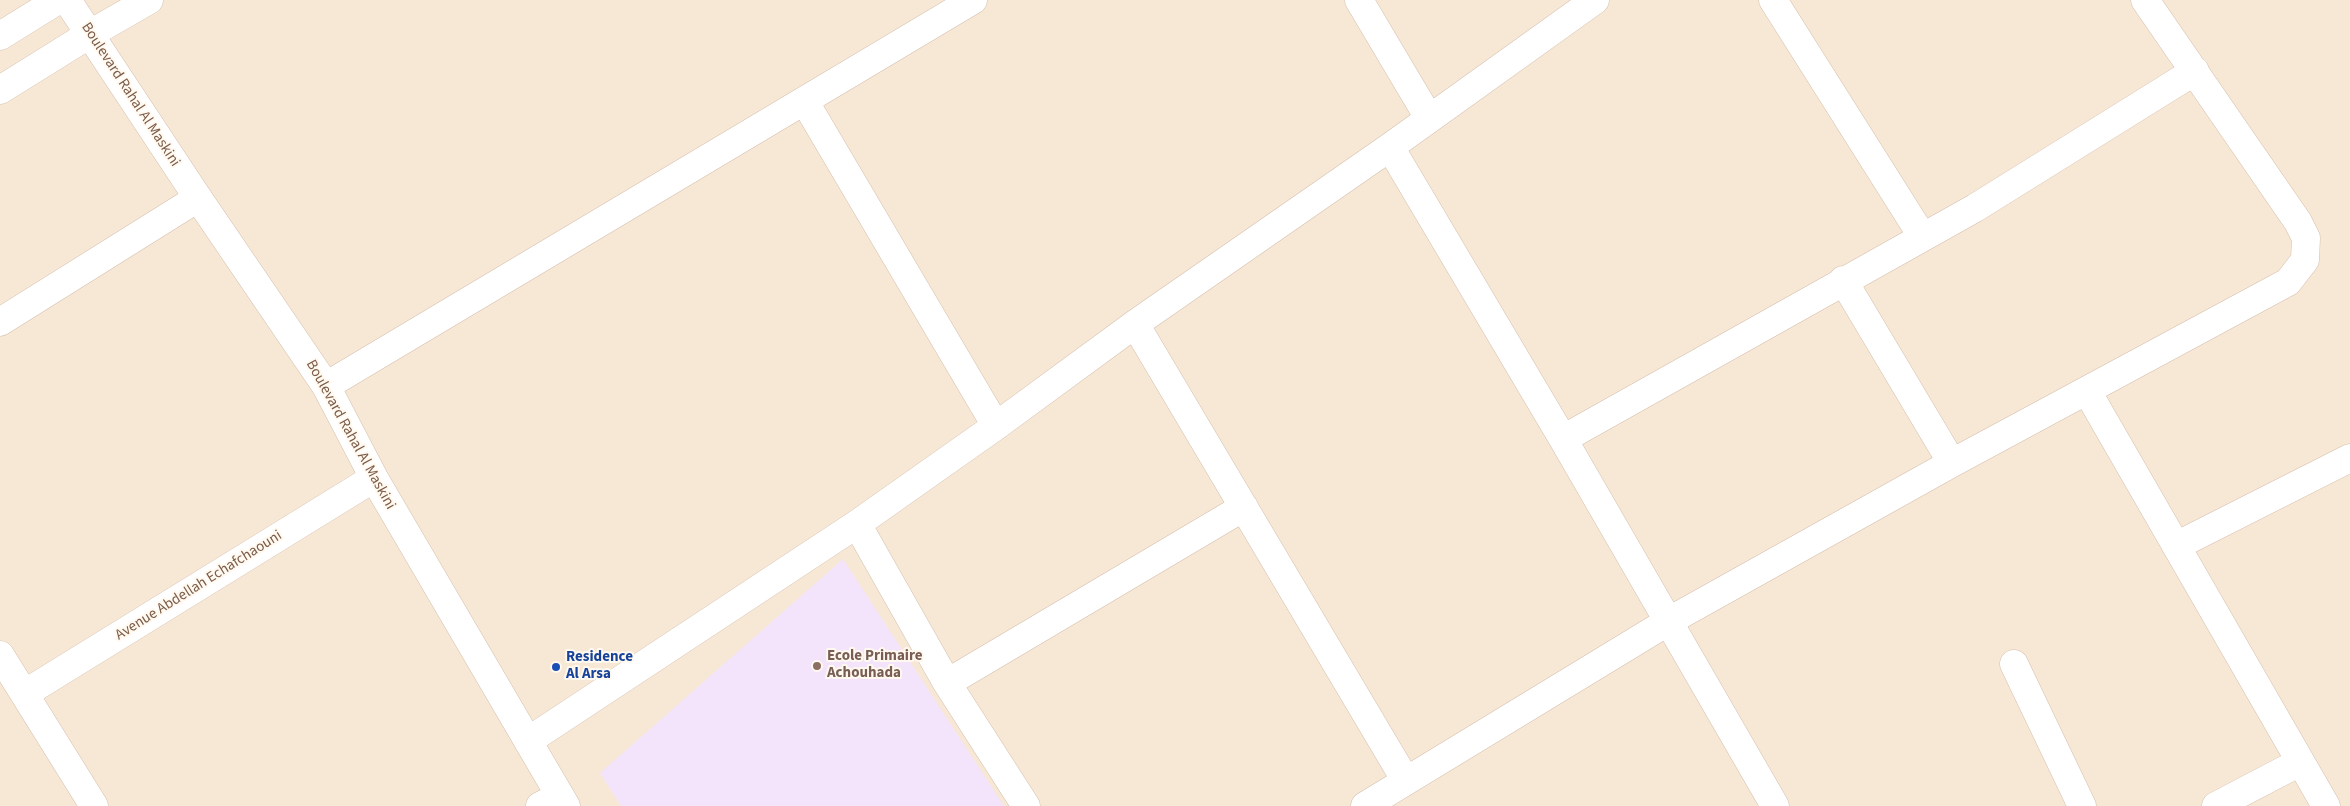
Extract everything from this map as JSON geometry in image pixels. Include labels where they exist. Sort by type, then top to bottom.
[{"type":"street","points":[[0,36],[58,0]]},
{"type":"street","name":"Boulevard Rahal Al Maskini","points":[[67,0],[198,198],[326,386],[374,478],[528,741],[555,803]]},
{"type":"street","points":[[0,90],[149,0]]},
{"type":"street","points":[[326,386],[974,0]]},
{"type":"street","points":[[1359,0],[1430,118]]},
{"type":"street","points":[[528,741],[856,524],[996,426],[1135,324],[1390,147],[1595,0]]},
{"type":"street","points":[[1773,0],[1922,236]]},
{"type":"street","points":[[1365,806],[1668,621],[1952,463],[2282,286],[2299,269],[2305,260],[2306,238],[2298,222],[2145,0]]},
{"type":"street","points":[[1563,439],[1983,202],[2195,72]]},
{"type":"street","points":[[805,102],[996,426]]},
{"type":"street","points":[[1390,147],[1563,439],[1775,806]]},
{"type":"street","points":[[0,322],[198,198]]},
{"type":"street","points":[[1843,280],[1952,463]]},
{"type":"street","points":[[1135,324],[1406,781]]},
{"type":"street","points":[[2087,390],[2326,806]]},
{"type":"street","points":[[2176,546],[2350,458]]},
{"type":"street","name":"Avenue Abdellah Echafchaouni","points":[[24,694],[374,478]]},
{"type":"street","points":[[947,683],[1244,507]]},
{"type":"street","points":[[856,524],[947,683],[1026,806]]},
{"type":"street","points":[[0,655],[94,806]]},
{"type":"street","points":[[2014,664],[2082,806]]},
{"type":"street","points":[[2216,806],[2300,762]]},
{"type":"shaded area","points":[[0,0],[2350,0],[2350,806],[0,806]]},
{"type":"shaded area","name":"Ecole Primaire Achouhada","points":[[843,559],[1004,806],[621,806],[600,773]]},
{"type":"place","name":"Ecole Primaire Achouhada","points":[[817,666]]},
{"type":"place","name":"Residence Al Arsa","points":[[556,667]]}]
